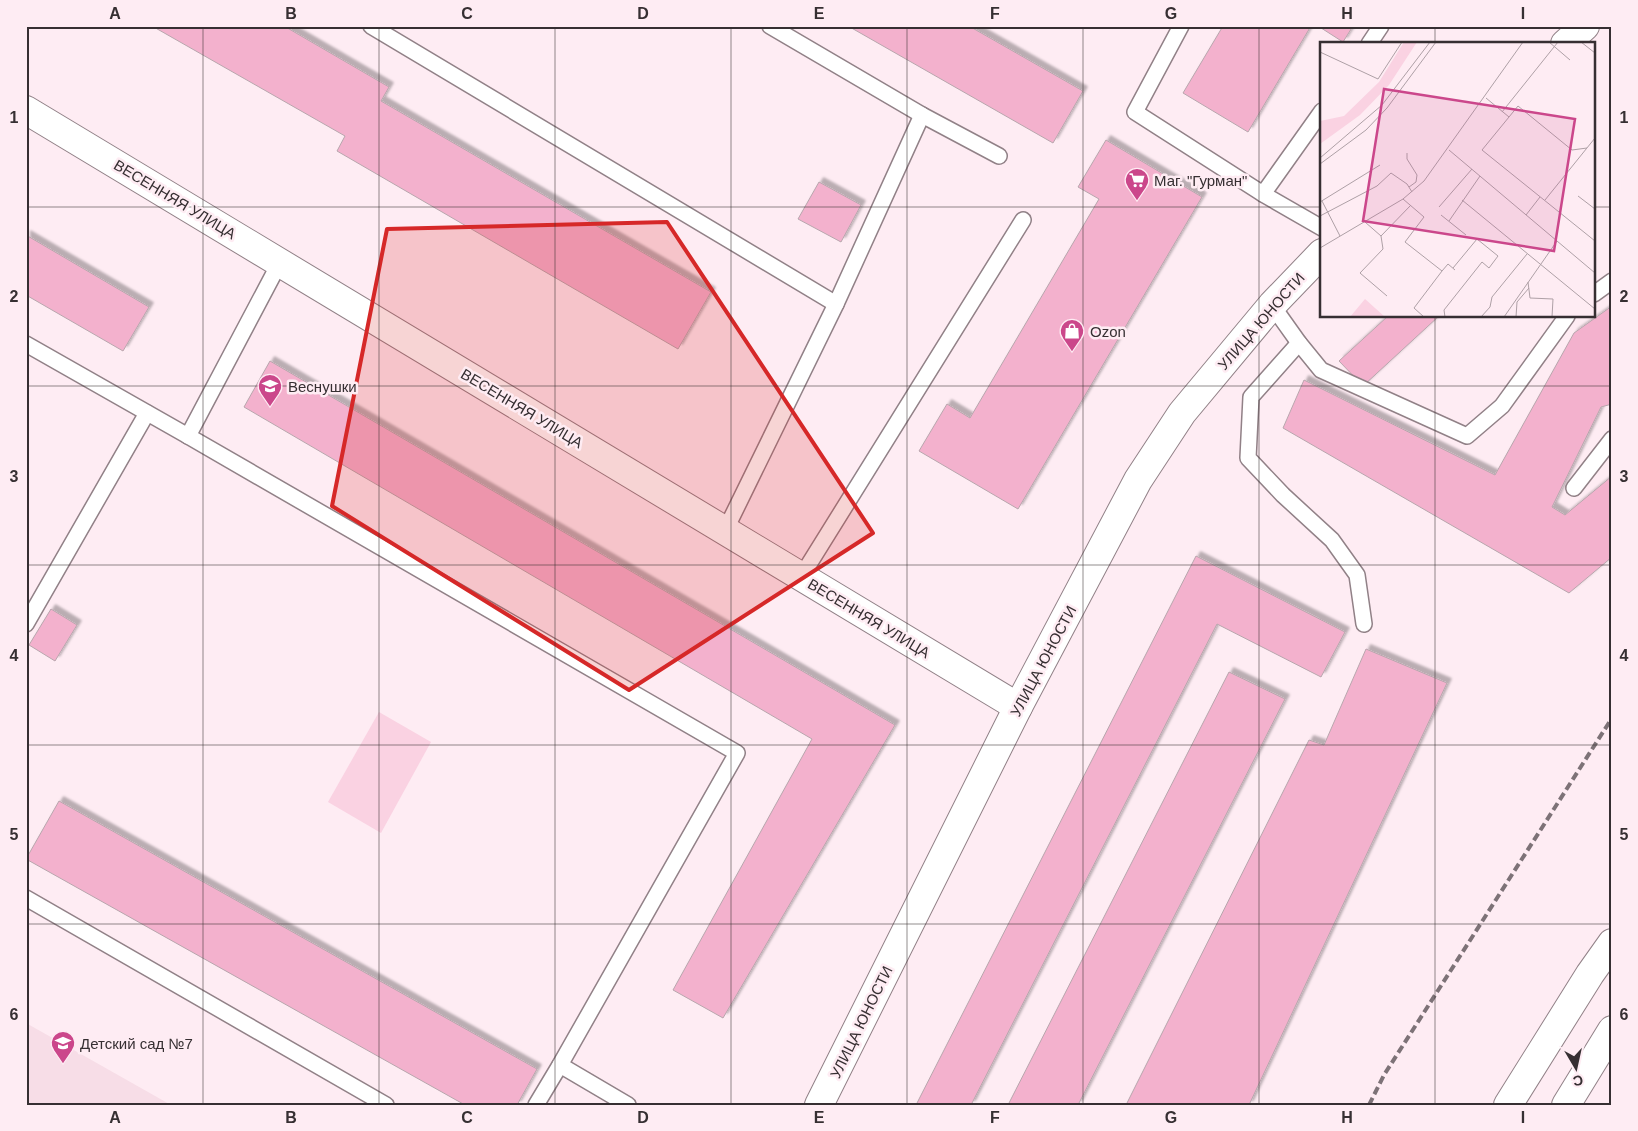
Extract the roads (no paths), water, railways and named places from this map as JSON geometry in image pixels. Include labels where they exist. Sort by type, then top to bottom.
[{"type":"street","points":[[1567,42],[1586,26]]},
{"type":"street","name":"ВЕСЕННЯЯ УЛИЦА","points":[[26,110],[1018,707]]},
{"type":"street","name":"УЛИЦА ЮНОСТИ","points":[[820,1105],[1018,707],[1138,480],[1182,413],[1272,305],[1320,254]]},
{"type":"street","points":[[1508,1105],[1590,974],[1612,943]]},
{"type":"street","points":[[1566,1105],[1612,1030]]},
{"type":"lane","points":[[371,26],[836,304]]},
{"type":"lane","points":[[770,26],[922,115],[999,156]]},
{"type":"lane","points":[[1181,26],[1135,112],[1263,194],[1320,227]]},
{"type":"lane","points":[[1370,42],[1381,26]]},
{"type":"lane","points":[[1263,194],[1320,114]]},
{"type":"lane","points":[[725,531],[836,304],[922,115]]},
{"type":"lane","points":[[801,577],[1023,220]]},
{"type":"lane","points":[[188,436],[280,262]]},
{"type":"lane","points":[[1596,293],[1612,281]]},
{"type":"lane","points":[[1272,305],[1321,370],[1467,436],[1502,406],[1567,318]]},
{"type":"lane","points":[[1299,343],[1251,397],[1248,458],[1283,495],[1332,540],[1357,575],[1364,624]]},
{"type":"lane","points":[[26,344],[737,753],[536,1105]]},
{"type":"lane","points":[[26,624],[147,413]]},
{"type":"lane","points":[[1574,488],[1612,439]]},
{"type":"lane","points":[[26,898],[386,1105]]},
{"type":"lane","points":[[560,1065],[622,1103]]},
{"type":"railway","points":[[1369,1105],[1384,1075],[1612,718]]},
{"type":"place","name":"Маг. \"Гурман\"","points":[[1137,201]]},
{"type":"place","name":"Ozon","points":[[1072,352]]},
{"type":"place","name":"Веснушки","points":[[270,407]]},
{"type":"place","name":"Детский сад №7","points":[[63,1064]]}]
